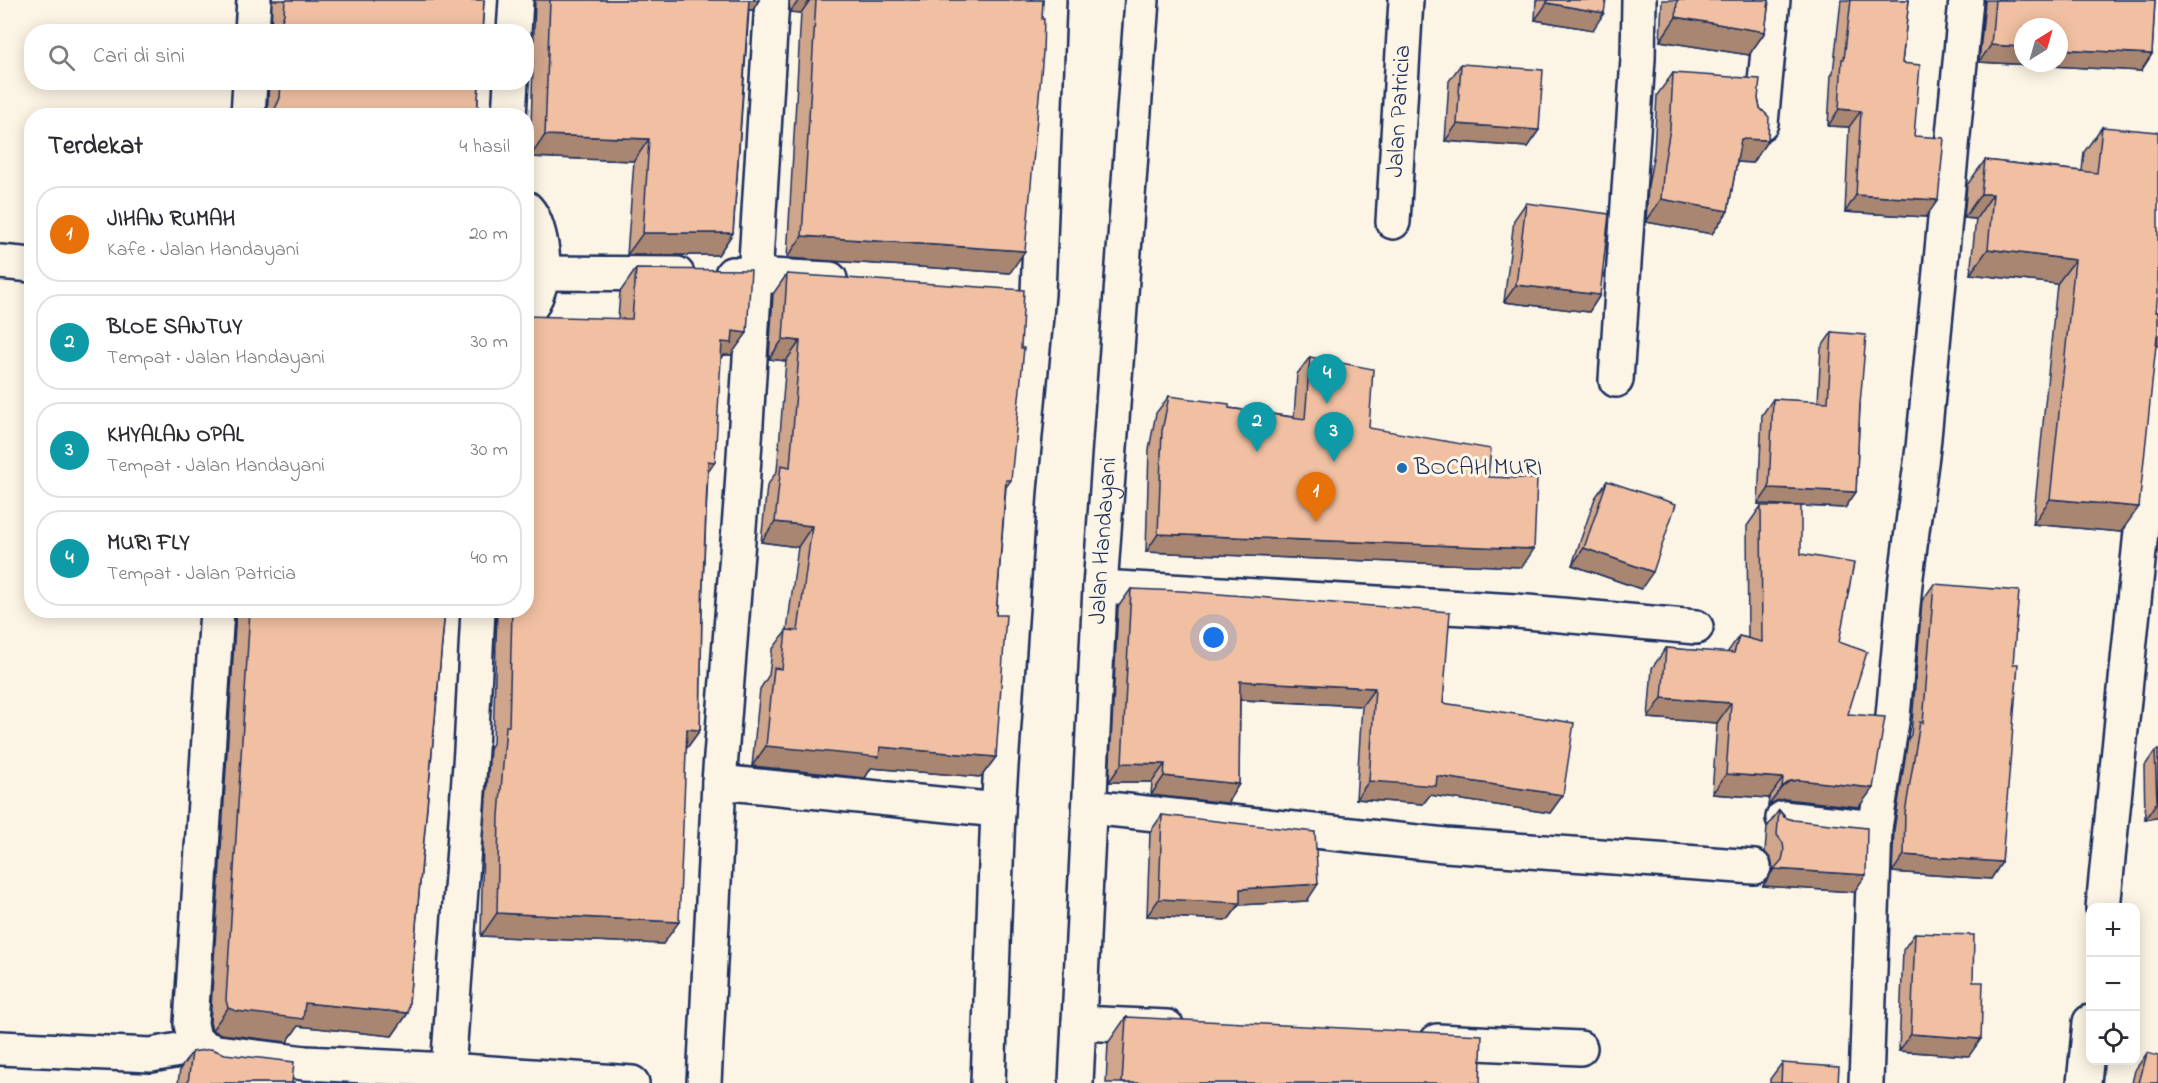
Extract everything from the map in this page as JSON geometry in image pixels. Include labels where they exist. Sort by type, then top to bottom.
[{"type":"street","points":[[252,24],[254,0]]},
{"type":"street","points":[[514,24],[516,0]]},
{"type":"street","points":[[704,1083],[719,782],[742,489],[772,0]]},
{"type":"street","points":[[988,1083],[998,810],[1019,501],[1038,294],[1049,0]]},
{"type":"street","name":"Jalan Handayani","points":[[1076,1083],[1100,587],[1142,0]]},
{"type":"street","name":"Jalan Patricia","points":[[1393,222],[1406,0]]},
{"type":"street","points":[[1616,380],[1636,94],[1639,0]]},
{"type":"street","points":[[1761,123],[1773,0]]},
{"type":"street","points":[[1866,1083],[1875,828],[1893,716],[1905,584],[1923,448],[1966,0]]},
{"type":"street","points":[[248,108],[250,90]]},
{"type":"street","points":[[510,108],[511,90]]},
{"type":"street","points":[[534,219],[538,229],[543,273],[534,300]]},
{"type":"street","points":[[0,262],[24,264]]},
{"type":"street","points":[[543,273],[754,274],[861,282]]},
{"type":"street","points":[[1003,292],[1038,294]]},
{"type":"street","points":[[2104,903],[2158,363]]},
{"type":"street","points":[[1100,587],[1516,611],[1696,627]]},
{"type":"street","points":[[216,618],[191,1024],[194,1038],[201,1046],[216,1053],[305,1063],[632,1083]]},
{"type":"street","points":[[448,1070],[471,750],[478,618]]},
{"type":"street","points":[[719,782],[998,810]]},
{"type":"street","points":[[1090,807],[1445,845],[1754,867]]},
{"type":"street","points":[[1783,818],[1875,828]]},
{"type":"street","points":[[1079,1023],[1198,1029]]},
{"type":"street","points":[[1413,1040],[1580,1048]]},
{"type":"street","points":[[0,1048],[151,1055],[201,1046]]},
{"type":"street","points":[[2084,1083],[2086,1065]]},
{"type":"building","points":[[285,0],[484,0],[482,24],[281,24]]},
{"type":"building","points":[[550,0],[749,0],[733,233],[643,233],[649,139],[545,135]]},
{"type":"building","points":[[816,0],[1043,0],[1043,52],[1025,251],[802,236]]},
{"type":"building","points":[[1547,0],[1606,0],[1604,13],[1547,3]]},
{"type":"building","points":[[1677,0],[1769,0],[1765,32],[1676,17]]},
{"type":"building","points":[[1851,0],[1909,0],[1902,63],[1920,65],[1914,136],[1944,138],[1938,200],[1856,195],[1861,111],[1839,109],[1842,59],[1844,59]]},
{"type":"building","points":[[1995,0],[2155,0],[2152,54],[2068,49],[2068,18],[2014,18],[2014,46],[1991,45]]},
{"type":"building","points":[[1461,64],[1543,70],[1539,130],[1457,124]]},
{"type":"building","points":[[1673,73],[1760,79],[1758,99],[1760,108],[1769,117],[1768,140],[1741,139],[1728,211],[1661,199],[1670,129]]},
{"type":"building","points":[[280,90],[479,90],[477,108],[275,108]]},
{"type":"building","points":[[2102,127],[2158,132],[2156,312],[2158,312],[2158,333],[2139,507],[2050,499],[2075,260],[1988,249],[1993,194],[1981,194],[1985,160],[2097,173]]},
{"type":"building","points":[[1526,203],[1609,214],[1600,295],[1516,285]]},
{"type":"building","points":[[636,269],[751,270],[747,333],[733,331],[732,343],[722,342],[715,462],[708,461],[700,730],[687,729],[679,922],[497,913],[499,816],[506,726],[509,726],[512,618],[534,618],[534,316],[632,319]]},
{"type":"building","points":[[787,274],[1024,290],[1021,348],[1024,348],[1011,480],[1006,480],[996,615],[1006,615],[996,757],[880,747],[879,757],[766,746],[774,668],[782,669],[786,630],[798,631],[812,526],[775,522],[781,465],[790,467],[800,341],[783,339]]},
{"type":"building","points":[[1832,332],[1866,335],[1856,492],[1769,488],[1773,399],[1828,402]]},
{"type":"building","points":[[1310,357],[1373,369],[1369,428],[1491,449],[1488,477],[1537,479],[1534,549],[1158,534],[1162,431],[1169,396],[1229,404],[1229,408],[1305,419]]},
{"type":"building","points":[[1607,481],[1676,504],[1653,572],[1584,548]]},
{"type":"building","points":[[1761,506],[1801,506],[1801,554],[1854,563],[1839,642],[1867,652],[1848,714],[1885,717],[1873,788],[1799,780],[1790,781],[1782,787],[1783,778],[1726,774],[1731,703],[1662,698],[1666,648],[1734,653],[1739,636],[1762,642]]},
{"type":"building","points":[[1934,584],[2019,591],[2013,664],[2018,664],[2002,862],[1904,855],[1905,813],[1920,722],[1923,723]]},
{"type":"building","points":[[1131,589],[1450,612],[1443,703],[1574,723],[1563,795],[1437,776],[1436,786],[1369,781],[1375,688],[1240,681],[1239,784],[1164,776],[1165,764],[1122,763]]},
{"type":"building","points":[[250,618],[444,618],[408,1013],[305,1003],[303,1019],[236,1011],[228,1008],[226,1000]]},
{"type":"building","points":[[2158,750],[2158,802],[2157,802],[2155,751]]},
{"type":"building","points":[[1779,810],[1784,817],[1793,820],[1867,828],[1866,875],[1774,869],[1782,860],[1784,851],[1783,843],[1777,835]]},
{"type":"building","points":[[1162,815],[1315,832],[1318,884],[1240,889],[1240,903],[1159,899]]},
{"type":"building","points":[[1915,933],[1974,935],[1973,982],[1983,982],[1981,1039],[1911,1034]]},
{"type":"building","points":[[1126,1017],[1482,1035],[1480,1083],[1122,1083]]},
{"type":"building","points":[[211,1049],[225,1054],[294,1062],[292,1083],[188,1083],[192,1052]]},
{"type":"building","points":[[2147,1053],[2158,1056],[2158,1083],[2139,1083]]},
{"type":"building","points":[[1782,1063],[1839,1067],[1838,1083],[1781,1083]]},
{"type":"place","name":"MURI FLY","points":[[1327,404]]},
{"type":"place","name":"BLOE SANTUY","points":[[1257,452]]},
{"type":"place","name":"KHYALAN OPAL","points":[[1334,462]]},
{"type":"place","name":"BOCAH MURI","points":[[1402,468]]},
{"type":"place","name":"JIHAN RUMAH","points":[[1316,522]]}]
